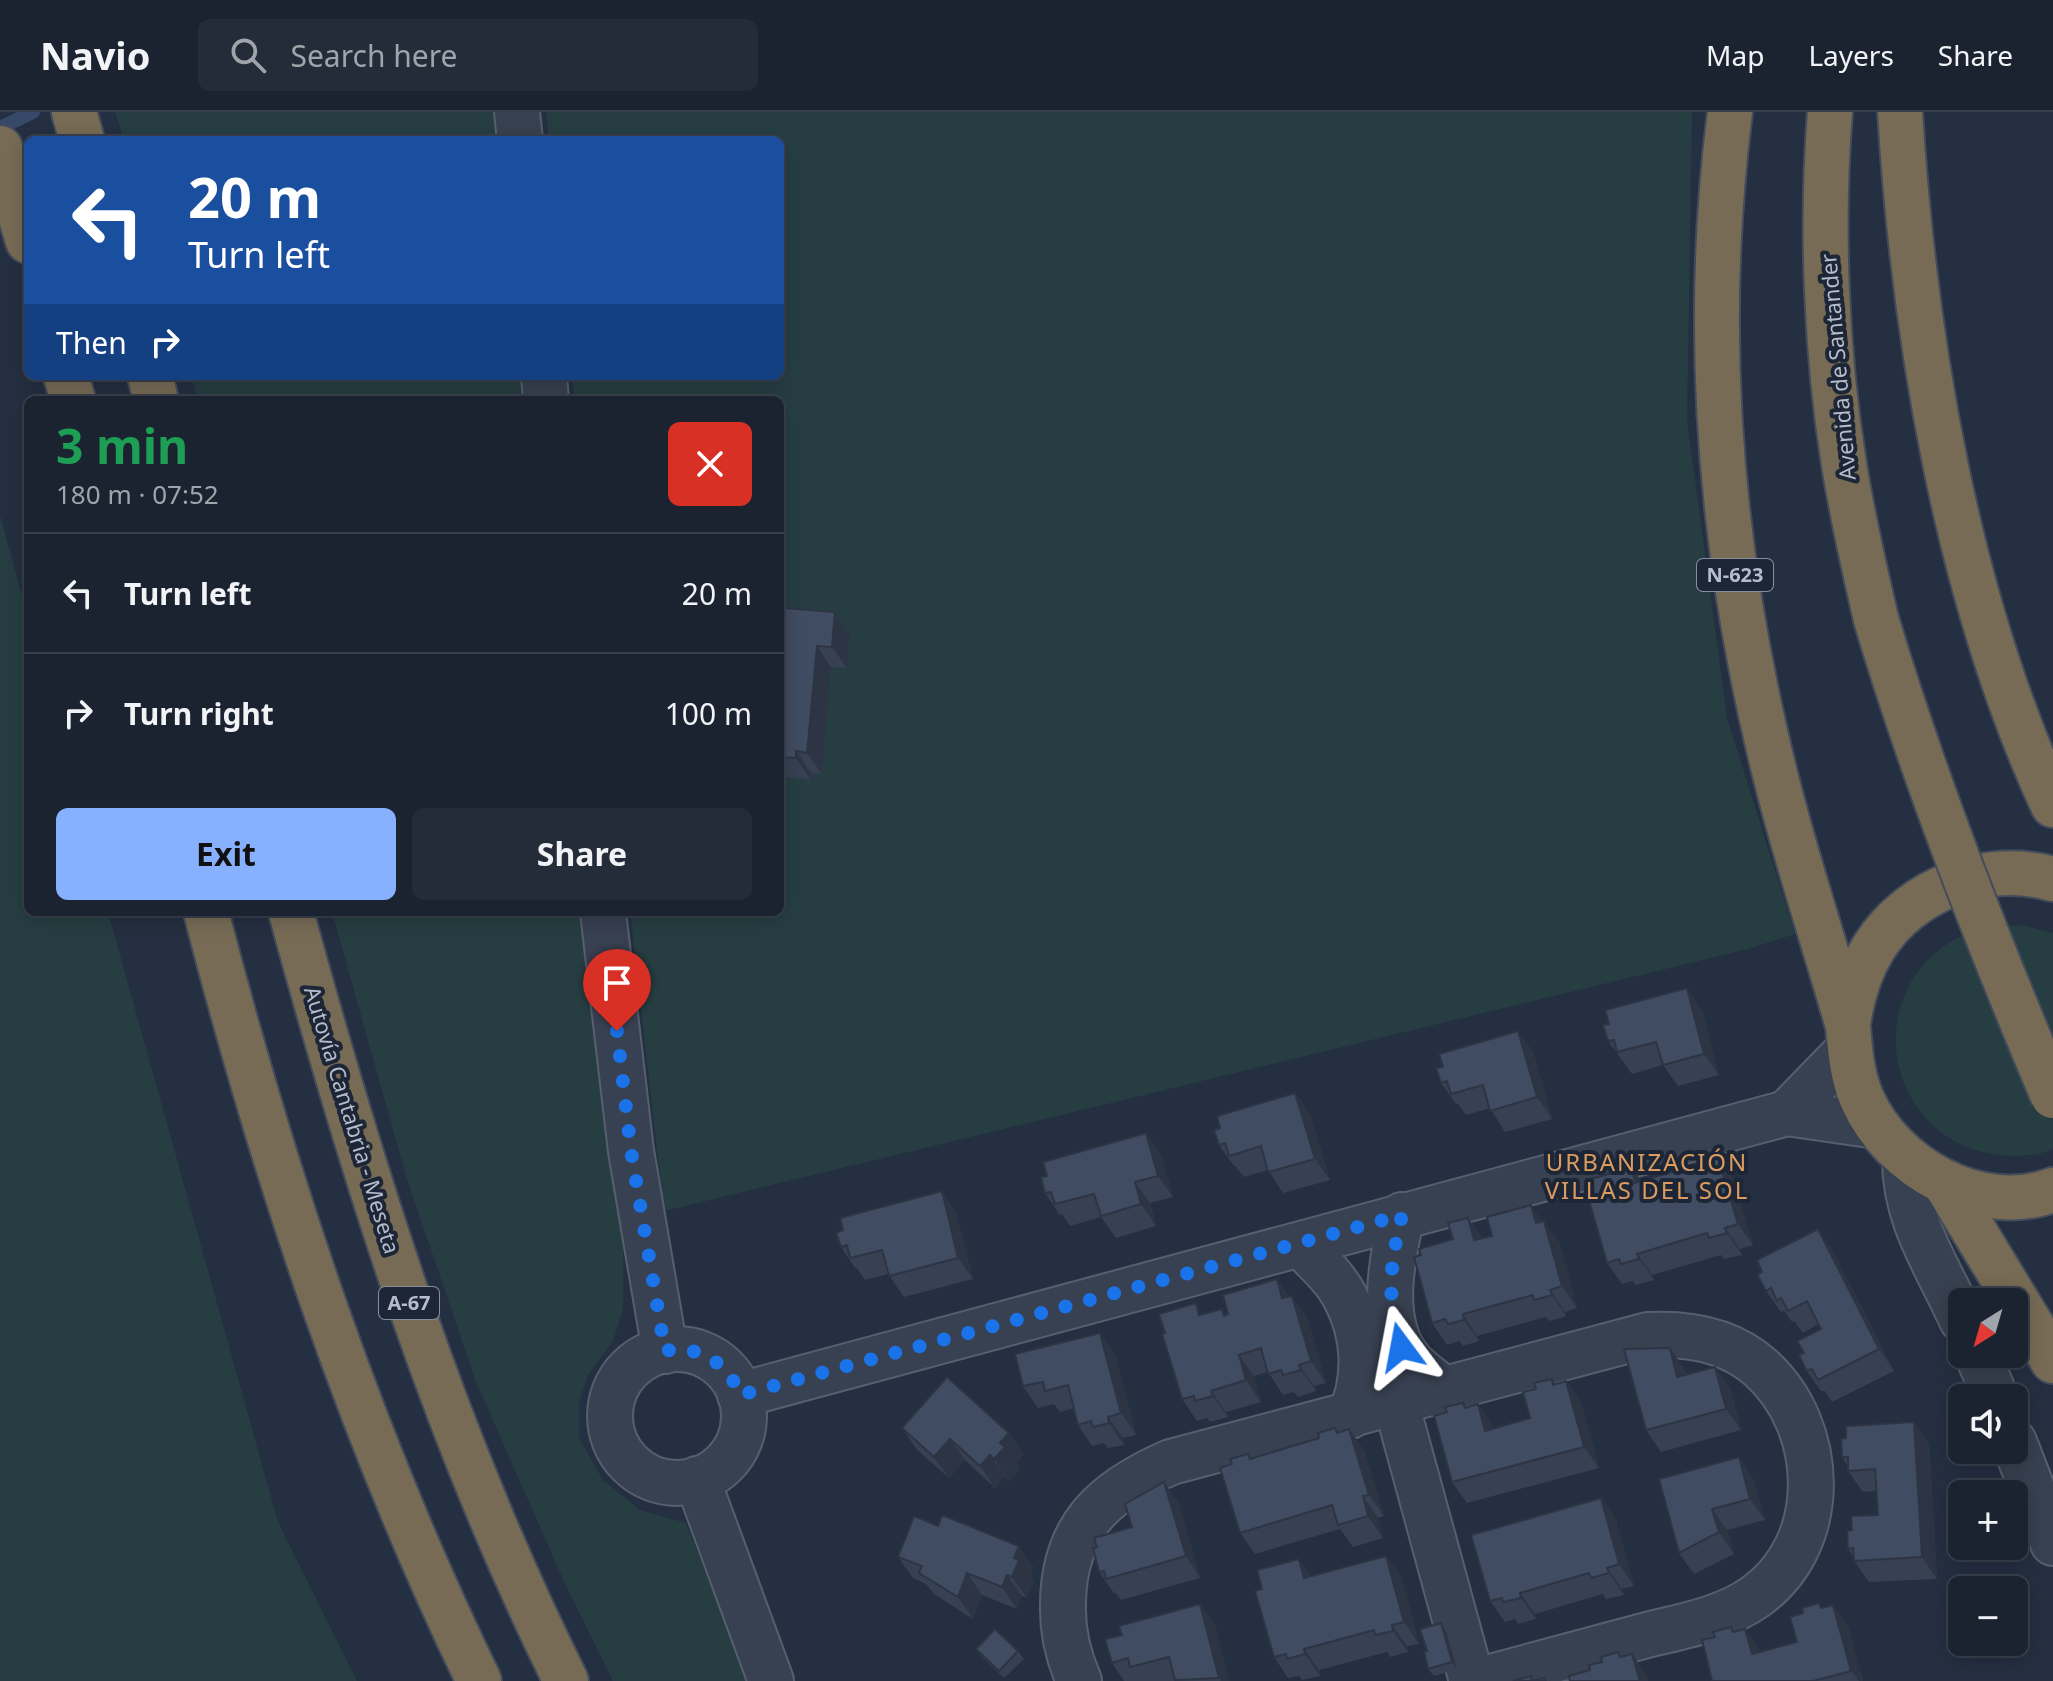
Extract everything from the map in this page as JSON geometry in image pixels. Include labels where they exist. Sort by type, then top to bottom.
[{"type":"highway","points":[[74,112],[81,136]]},
{"type":"highway","name":"N-623","points":[[1730,112],[1715,298],[1719,424],[1732,558],[1768,746],[1849,1037]]},
{"type":"highway","name":"Avenida de Santander","points":[[1830,112],[1827,209],[1835,386],[1843,462],[1876,619],[1920,759],[2006,984],[2053,1096]]},
{"type":"highway","points":[[1900,112],[1917,288],[1954,497],[1993,649],[2011,704],[2053,805]]},
{"type":"highway","points":[[0,148],[24,228]]},
{"type":"highway","points":[[2053,879],[2023,873],[1979,876],[1927,896],[1889,926],[1873,948],[1853,994],[1849,1037],[1853,1071],[1862,1099],[1891,1142],[1945,1183],[1996,1196],[2026,1196],[2053,1190]]},
{"type":"highway","points":[[207,916],[274,1152],[345,1364],[479,1681]]},
{"type":"highway","name":"Autovía Cantabria - Meseta","points":[[292,916],[326,1043],[425,1351],[511,1562],[566,1681]]},
{"type":"highway","points":[[1945,1183],[2053,1361]]},
{"type":"street","points":[[517,112],[520,136]]},
{"type":"street","points":[[603,916],[631,1151],[665,1351]]},
{"type":"street","points":[[1787,1113],[1849,1037]]},
{"type":"street","points":[[740,1395],[1787,1113],[1891,1142],[1905,1180],[1909,1205],[1948,1290]]},
{"type":"street","points":[[1402,1215],[1390,1274],[1393,1318],[1401,1347],[1409,1360],[1443,1388]]},
{"type":"street","points":[[1301,1245],[1344,1295],[1357,1331],[1363,1360],[1362,1379],[1350,1416]]},
{"type":"street","points":[[1079,1681],[1065,1640],[1063,1585],[1067,1562],[1075,1539],[1101,1504],[1122,1486],[1171,1462],[1648,1335],[1671,1333],[1703,1337],[1734,1350],[1760,1367],[1782,1391],[1807,1445],[1811,1502],[1806,1531],[1792,1558],[1773,1583],[1753,1599],[1705,1620],[1474,1681],[1396,1403]]},
{"type":"street","points":[[675,1349],[694,1351],[711,1358],[726,1369],[740,1395],[744,1406],[744,1427],[736,1448],[723,1465],[704,1478],[684,1483],[662,1481],[643,1473],[626,1460],[615,1441],[611,1420],[612,1399],[621,1379],[635,1363],[654,1353],[675,1349]]},
{"type":"street","points":[[2022,1464],[2053,1543]]},
{"type":"street","points":[[697,1479],[771,1681]]},
{"type":"green space","points":[[115,112],[499,112],[502,136],[123,136]]},
{"type":"green space","points":[[546,112],[1692,112],[1687,420],[1727,718],[1795,934],[1748,949],[664,1211],[630,916],[784,916],[784,396],[574,396],[572,380],[784,380],[784,136],[549,136]]},
{"type":"green space","points":[[192,380],[527,380],[529,396],[197,396]]},
{"type":"green space","points":[[0,515],[24,603],[24,916],[109,916],[278,1522],[357,1681],[0,1681]]},
{"type":"green space","points":[[333,916],[583,916],[606,1134],[623,1221],[623,1310],[613,1341],[588,1375],[579,1403],[579,1438],[603,1480],[640,1510],[686,1523],[749,1681],[613,1681],[566,1586],[476,1382],[406,1176]]},
{"type":"green space","points":[[2021,925],[2053,933],[2053,1149],[2012,1156],[1987,1153],[1953,1140],[1926,1119],[1908,1091],[1898,1060],[1896,1028],[1904,996],[1922,966],[1950,942],[1976,931]]},
{"type":"building","points":[[784,608],[835,612],[832,647],[817,646],[807,753],[796,751],[796,758],[784,757]]},
{"type":"building","points":[[1687,988],[1704,1054],[1663,1065],[1656,1042],[1617,1052],[1614,1040],[1608,1041],[1603,1025],[1609,1024],[1605,1010]]},
{"type":"building","points":[[1518,1031],[1537,1097],[1490,1111],[1483,1085],[1451,1094],[1447,1081],[1441,1083],[1436,1068],[1443,1067],[1439,1054]]},
{"type":"building","points":[[1295,1093],[1315,1159],[1268,1172],[1261,1146],[1229,1156],[1225,1143],[1219,1145],[1214,1130],[1220,1128],[1217,1116]]},
{"type":"building","points":[[1146,1133],[1158,1176],[1135,1182],[1141,1204],[1101,1216],[1094,1194],[1055,1204],[1051,1192],[1045,1193],[1041,1177],[1047,1176],[1043,1162]]},
{"type":"building","points":[[1718,1158],[1738,1224],[1725,1228],[1727,1233],[1709,1238],[1707,1233],[1637,1254],[1639,1259],[1621,1264],[1619,1259],[1607,1263],[1588,1197],[1594,1195],[1590,1179],[1632,1168],[1635,1183]]},
{"type":"building","points":[[942,1191],[958,1258],[889,1276],[882,1250],[850,1258],[847,1245],[841,1247],[836,1233],[843,1230],[840,1218]]},
{"type":"building","points":[[1531,1205],[1536,1223],[1544,1221],[1562,1286],[1550,1290],[1552,1295],[1549,1296],[1534,1300],[1533,1295],[1463,1314],[1464,1320],[1448,1324],[1445,1319],[1432,1323],[1414,1257],[1421,1255],[1419,1249],[1453,1239],[1448,1223],[1468,1218],[1474,1240],[1492,1236],[1487,1217]]},
{"type":"building","points":[[1818,1229],[1879,1349],[1818,1380],[1812,1369],[1806,1370],[1799,1355],[1804,1353],[1797,1341],[1821,1329],[1807,1301],[1788,1311],[1781,1298],[1777,1301],[1771,1288],[1766,1291],[1758,1276],[1762,1272],[1757,1260]]},
{"type":"building","points":[[1277,1279],[1282,1298],[1292,1296],[1311,1361],[1299,1365],[1301,1370],[1283,1375],[1281,1370],[1268,1374],[1261,1348],[1239,1355],[1246,1380],[1211,1391],[1213,1396],[1195,1401],[1194,1396],[1182,1399],[1159,1314],[1196,1303],[1199,1315],[1222,1309],[1224,1316],[1228,1314],[1223,1295]]},
{"type":"building","points":[[1100,1333],[1121,1413],[1108,1417],[1109,1423],[1093,1427],[1091,1421],[1078,1425],[1068,1385],[1045,1391],[1043,1382],[1023,1386],[1015,1354]]},
{"type":"building","points":[[1670,1348],[1677,1377],[1715,1367],[1726,1409],[1646,1430],[1624,1349]]},
{"type":"building","points":[[947,1377],[1009,1433],[1000,1443],[1005,1447],[994,1459],[990,1455],[980,1466],[950,1439],[934,1457],[902,1428]]},
{"type":"building","points":[[1552,1379],[1553,1385],[1566,1381],[1584,1447],[1452,1482],[1434,1416],[1447,1412],[1445,1407],[1463,1403],[1465,1408],[1478,1404],[1485,1431],[1530,1418],[1523,1392],[1536,1389],[1534,1383]]},
{"type":"building","points":[[1914,1422],[1922,1557],[1854,1561],[1853,1548],[1848,1549],[1847,1531],[1852,1530],[1851,1516],[1878,1515],[1875,1469],[1848,1471],[1848,1457],[1842,1457],[1841,1439],[1846,1438],[1846,1426]]},
{"type":"building","points":[[1335,1428],[1337,1433],[1349,1429],[1369,1495],[1363,1496],[1368,1516],[1338,1525],[1332,1505],[1240,1533],[1220,1468],[1232,1464],[1230,1459],[1248,1454],[1250,1459],[1319,1438],[1318,1433]]},
{"type":"building","points":[[1739,1457],[1750,1499],[1712,1509],[1719,1532],[1679,1553],[1659,1479]]},
{"type":"building","points":[[1164,1482],[1186,1556],[1106,1579],[1104,1571],[1099,1572],[1093,1548],[1097,1547],[1094,1538],[1132,1527],[1125,1504]]},
{"type":"building","points":[[1601,1498],[1619,1564],[1607,1568],[1609,1573],[1591,1578],[1589,1573],[1520,1593],[1521,1598],[1490,1601],[1471,1535]]},
{"type":"building","points":[[942,1515],[1019,1546],[1014,1558],[1019,1560],[1012,1577],[1007,1575],[1002,1587],[967,1573],[958,1597],[919,1573],[922,1566],[898,1557],[914,1516],[938,1526]]},
{"type":"building","points":[[1386,1556],[1404,1622],[1392,1625],[1393,1631],[1375,1635],[1374,1630],[1304,1649],[1305,1654],[1287,1659],[1286,1654],[1274,1657],[1255,1591],[1262,1589],[1257,1570],[1299,1559],[1304,1578]]},
{"type":"building","points":[[1819,1603],[1821,1608],[1833,1605],[1851,1671],[1813,1681],[1712,1681],[1702,1640],[1715,1637],[1713,1632],[1731,1627],[1733,1632],[1745,1629],[1752,1654],[1797,1642],[1790,1617],[1803,1613],[1802,1608]]},
{"type":"building","points":[[1200,1604],[1219,1678],[1175,1680],[1169,1657],[1130,1667],[1128,1658],[1112,1663],[1105,1639],[1122,1635],[1119,1626]]},
{"type":"building","points":[[1441,1623],[1452,1662],[1428,1669],[1424,1651],[1427,1651],[1420,1629]]},
{"type":"building","points":[[995,1629],[1018,1651],[999,1671],[976,1649]]},
{"type":"building","points":[[1618,1652],[1620,1657],[1632,1654],[1640,1681],[1570,1681],[1569,1676],[1590,1670],[1589,1665],[1602,1662],[1601,1657]]},
{"type":"building","points":[[1531,1676],[1532,1681],[1513,1681]]},
{"type":"waterway","points":[[0,128],[33,112]]},
{"type":"district","name":"URBANIZACIÓN VILLAS DEL SOL","points":[[1647,1177]]},
{"type":"route","points":[[617,1031],[631,1151],[665,1351],[694,1351],[711,1358],[726,1369],[740,1395],[1272,1253],[1402,1215],[1390,1274],[1393,1318],[1401,1347]]}]
